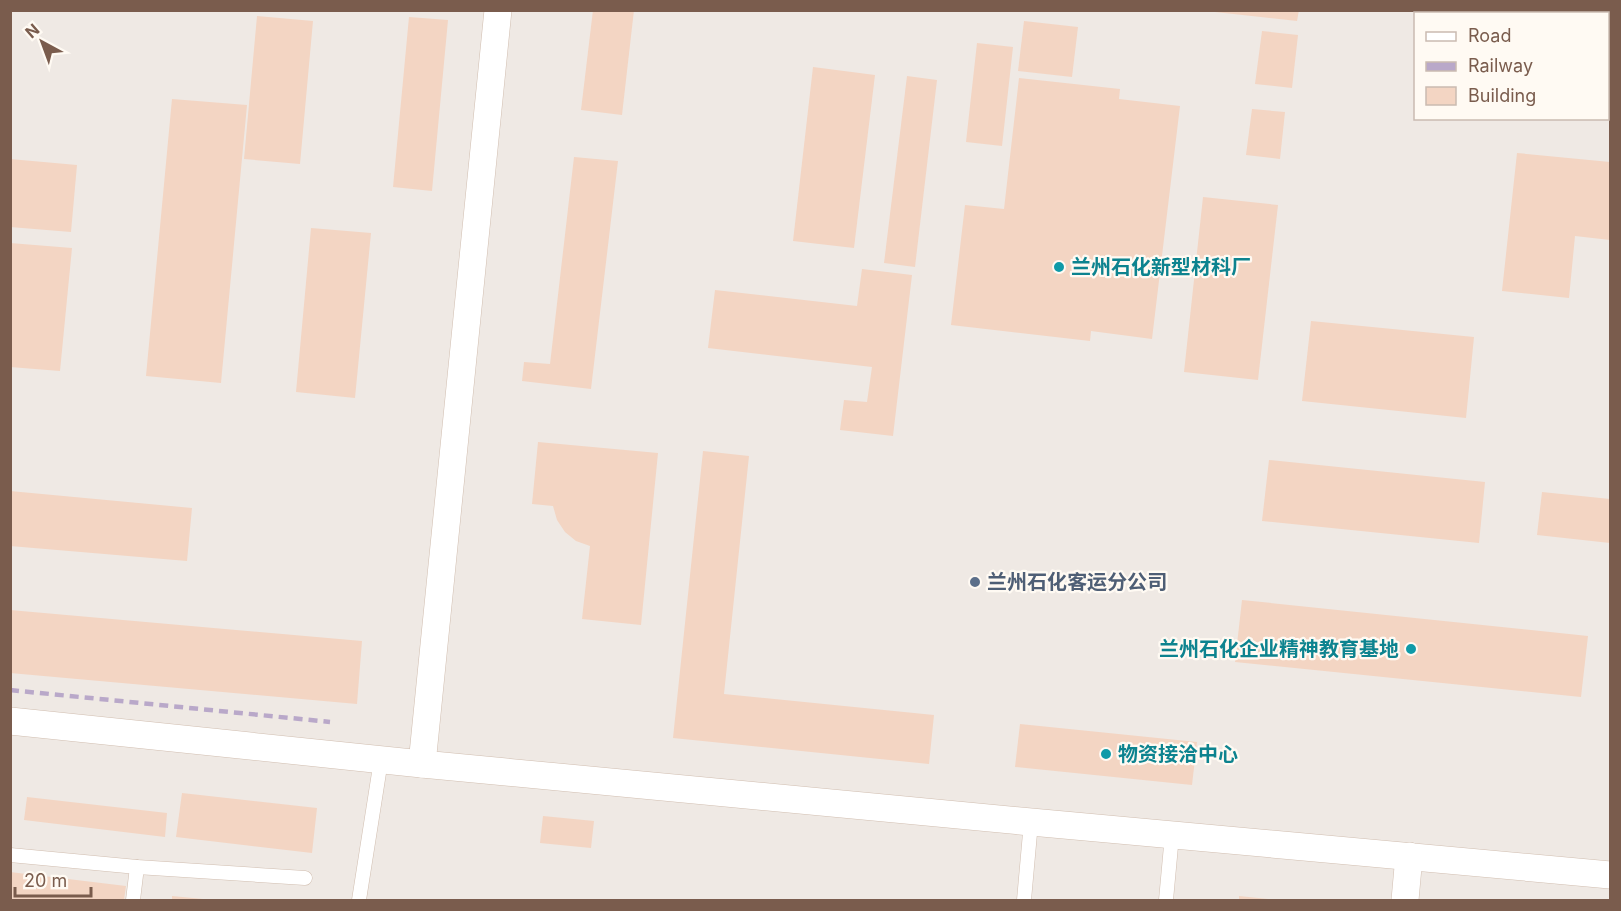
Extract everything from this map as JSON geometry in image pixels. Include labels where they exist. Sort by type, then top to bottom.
[{"type":"street","points":[[422,764],[498,10]]},
{"type":"street","points":[[10,721],[422,764],[1611,875]]},
{"type":"street","points":[[1405,900],[1409,856]]},
{"type":"lane","points":[[358,900],[381,760]]},
{"type":"lane","points":[[1024,900],[1031,822]]},
{"type":"lane","points":[[1166,900],[1172,835]]},
{"type":"lane","points":[[10,855],[137,867],[304,878]]},
{"type":"lane","points":[[133,900],[137,867]]},
{"type":"shaded area","points":[[11,11],[1610,11],[1610,900],[11,900]]},
{"type":"building","points":[[593,10],[634,10],[622,115],[581,110]]},
{"type":"building","points":[[1215,10],[1299,10],[1297,21],[1215,12]]},
{"type":"building","points":[[257,16],[313,21],[300,164],[244,159]]},
{"type":"building","points":[[409,17],[448,20],[432,191],[393,187]]},
{"type":"building","points":[[1024,21],[1078,27],[1072,77],[1018,71]]},
{"type":"building","points":[[1262,31],[1298,35],[1292,88],[1255,84]]},
{"type":"building","points":[[977,43],[1013,47],[1002,146],[966,142]]},
{"type":"building","points":[[813,67],[875,75],[854,248],[793,241]]},
{"type":"building","points":[[907,76],[937,80],[915,267],[884,263]]},
{"type":"building","name":"兰州石化新型材科厂","points":[[1019,78],[1120,89],[1119,99],[1180,106],[1152,339],[1091,331],[1090,341],[951,325],[965,205],[1004,209]]},
{"type":"building","points":[[172,99],[247,105],[221,383],[146,376]]},
{"type":"building","points":[[1252,109],[1285,112],[1280,159],[1246,155]]},
{"type":"building","points":[[1517,153],[1610,162],[1610,240],[1575,236],[1569,298],[1502,291]]},
{"type":"building","points":[[574,157],[618,161],[591,389],[522,381],[524,362],[550,364]]},
{"type":"building","points":[[10,159],[77,165],[71,232],[10,227]]},
{"type":"building","points":[[1203,197],[1278,205],[1258,380],[1184,372]]},
{"type":"building","points":[[311,228],[371,233],[355,398],[296,392]]},
{"type":"building","points":[[10,243],[72,248],[60,371],[10,367]]},
{"type":"building","points":[[862,269],[912,275],[893,436],[840,430],[844,400],[867,402],[872,367],[708,348],[715,290],[857,306]]},
{"type":"building","points":[[1311,321],[1474,337],[1466,418],[1302,401]]},
{"type":"building","points":[[538,442],[658,453],[641,625],[582,619],[590,546],[576,541],[565,532],[557,520],[553,506],[532,504]]},
{"type":"building","points":[[703,451],[749,456],[724,694],[934,715],[929,764],[673,738]]},
{"type":"building","points":[[1269,460],[1485,482],[1479,543],[1262,521]]},
{"type":"building","points":[[10,491],[192,508],[187,561],[10,546]]},
{"type":"building","points":[[1542,492],[1610,499],[1610,543],[1537,535]]},
{"type":"building","name":"兰州石化企业精神教育基地","points":[[1242,600],[1588,636],[1581,697],[1235,662]]},
{"type":"building","points":[[10,610],[362,641],[357,704],[10,673]]},
{"type":"building","name":"物资接洽中心","points":[[1020,724],[1197,742],[1192,785],[1015,767]]},
{"type":"building","points":[[182,793],[317,808],[312,853],[176,837]]},
{"type":"building","points":[[27,797],[167,813],[165,837],[24,820]]},
{"type":"building","points":[[543,816],[594,821],[591,848],[540,843]]},
{"type":"building","points":[[10,872],[126,886],[124,900],[10,900]]},
{"type":"building","points":[[172,896],[203,899],[203,900],[172,900]]},
{"type":"building","points":[[1239,896],[1268,899],[1268,900],[1239,900]]},
{"type":"railway","points":[[10,690],[330,722]]},
{"type":"place","name":"兰州石化新型材科厂","points":[[1059,267]]},
{"type":"place","name":"兰州石化客运分公司","points":[[975,582]]},
{"type":"place","name":"兰州石化企业精神教育基地","points":[[1411,649]]},
{"type":"place","name":"物资接洽中心","points":[[1106,754]]}]
